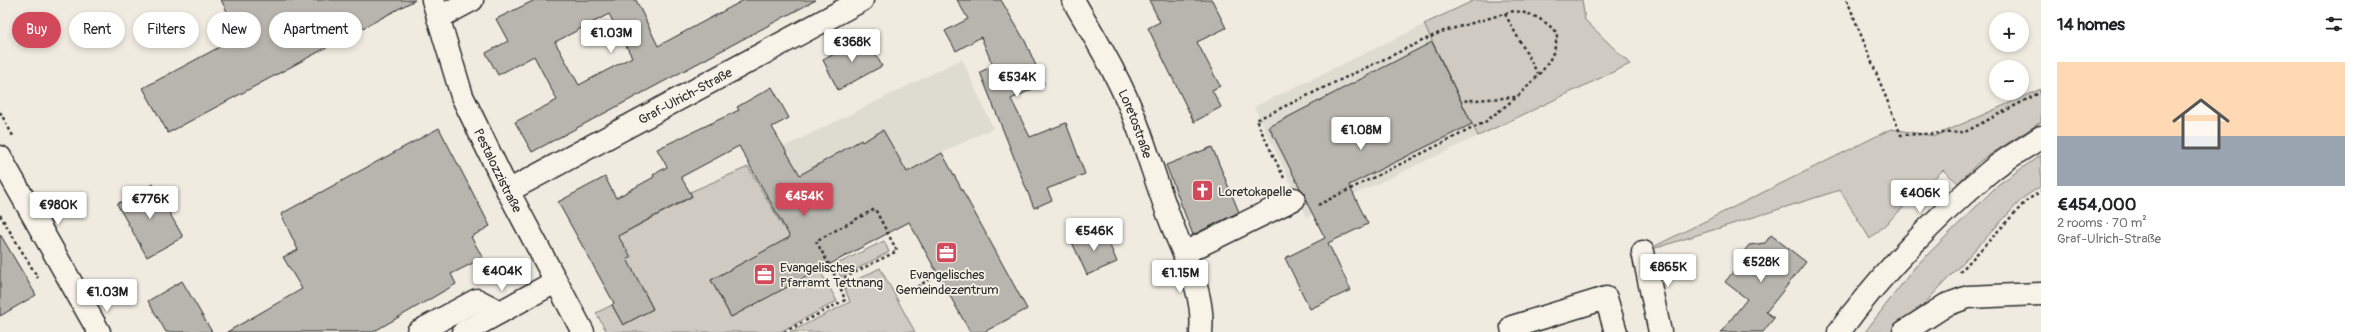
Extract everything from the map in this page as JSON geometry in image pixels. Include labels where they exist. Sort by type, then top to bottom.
[{"type":"street","points":[[435,9],[472,0]]},
{"type":"street","name":"Graf-Ulrich-Straße","points":[[508,191],[862,0]]},
{"type":"street","name":"Loretostraße","points":[[1073,0],[1111,66],[1138,126],[1200,299],[1202,320],[1201,332]]},
{"type":"street","name":"Pestalozzistraße","points":[[435,9],[462,96],[508,191],[583,332]]},
{"type":"street","points":[[1839,332],[1855,310],[1895,264],[1939,220],[1989,172],[2041,137]]},
{"type":"street","points":[[0,157],[99,332]]},
{"type":"street","points":[[1184,253],[1294,199]]},
{"type":"street","points":[[1643,252],[1660,332]]},
{"type":"street","points":[[464,332],[556,282]]},
{"type":"street","points":[[1904,332],[1946,304],[1968,297],[2041,294]]},
{"type":"street","points":[[1513,332],[1512,327],[1606,298],[1616,332]]},
{"type":"street","points":[[418,332],[477,300],[500,312]]},
{"type":"path","points":[[1847,0],[1901,135],[1965,132],[2041,92]]},
{"type":"path","points":[[1514,11],[1526,13],[1546,21],[1557,33],[1557,47],[1551,60],[1538,74],[1517,97],[1485,122],[1301,214],[1256,120],[1441,32],[1514,11]]},
{"type":"path","points":[[1505,14],[1538,74]]},
{"type":"path","points":[[1461,101],[1517,97]]},
{"type":"path","points":[[1958,274],[2026,201],[2041,191]]},
{"type":"path","points":[[784,332],[845,300],[838,281],[816,241],[875,209],[897,251],[838,281]]},
{"type":"path","points":[[912,290],[938,274]]},
{"type":"shaded area","points":[[1475,0],[1582,0],[1585,20],[1630,64],[1307,217],[1254,107]]},
{"type":"shaded area","points":[[1475,0],[1582,0],[1585,20],[1630,64],[1478,136],[1424,24]]},
{"type":"shaded area","points":[[962,59],[993,128],[942,153],[795,235],[783,227],[748,167],[784,147]]},
{"type":"shaded area","points":[[2041,89],[2041,122],[1980,161],[1958,183],[1943,170],[1870,239],[1840,190],[1643,252],[1891,129],[1935,136],[2016,100],[2029,100],[2029,94]]},
{"type":"shaded area","points":[[2041,155],[2041,186],[2023,198],[1898,332],[1865,332],[1915,267],[1999,184]]},
{"type":"shaded area","points":[[748,167],[783,227],[795,235],[711,280],[731,317],[819,269],[837,301],[780,332],[607,332],[596,313],[612,305],[623,325],[653,309],[643,289],[620,263],[630,257],[618,236],[692,197],[690,192]]},
{"type":"shaded area","points":[[884,241],[889,252],[841,277],[835,265]]},
{"type":"shaded area","points":[[880,268],[915,332],[790,332],[850,302],[844,286]]},
{"type":"building","points":[[221,0],[415,0],[362,29],[362,12],[269,12],[269,48],[326,48],[168,133],[143,88],[218,48],[261,48],[261,12],[227,12]]},
{"type":"building","points":[[535,0],[636,0],[658,46],[744,0],[816,0],[532,152],[515,122],[557,100],[534,56],[498,75],[486,53],[508,41],[496,19]],"holes":[[[609,14],[632,57],[579,85],[555,42]]]},
{"type":"building","points":[[957,0],[1001,0],[1025,41],[1044,84],[1011,99],[1030,137],[1066,123],[1085,174],[1047,189],[1052,200],[1034,208],[980,72],[993,66],[981,37],[956,51],[945,31],[968,19]]},
{"type":"building","points":[[1149,0],[1212,0],[1226,28],[1197,42],[1220,86],[1212,90],[1221,107],[1194,122],[1148,28],[1160,22]]},
{"type":"building","points":[[866,37],[882,66],[838,90],[823,60]]},
{"type":"building","points":[[1432,42],[1472,124],[1349,185],[1368,224],[1328,243],[1351,290],[1310,309],[1285,258],[1325,238],[1306,201],[1305,193],[1300,188],[1269,127]]},
{"type":"building","points":[[772,87],[789,118],[772,127],[800,175],[861,140],[862,142],[883,130],[907,172],[942,153],[1027,309],[984,332],[970,332],[909,222],[731,317],[711,280],[790,237],[739,146],[681,177],[692,196],[618,236],[631,257],[627,259],[653,309],[623,325],[612,305],[614,303],[558,202],[605,177],[616,198],[654,177],[653,175],[667,167],[657,149],[739,110],[737,107]]},
{"type":"building","points":[[439,128],[490,226],[471,237],[483,258],[451,274],[456,284],[373,332],[227,332],[302,289],[283,257],[298,250],[281,214]]},
{"type":"building","name":"Loretokapelle","points":[[1212,147],[1239,212],[1193,235],[1166,165]]},
{"type":"building","points":[[153,184],[183,237],[147,257],[117,204]]},
{"type":"building","points":[[1098,228],[1104,243],[1108,241],[1117,262],[1087,275],[1071,240]]},
{"type":"building","points":[[0,234],[36,295],[0,316]]},
{"type":"building","points":[[1771,235],[1806,262],[1766,312],[1774,318],[1763,332],[1721,332],[1747,299],[1725,282],[1744,258],[1742,254],[1749,245],[1765,243]]},
{"type":"building","points":[[182,281],[212,332],[166,332],[148,301]]},
{"type":"place","name":"Loretokapelle","points":[[1203,191]]},
{"type":"place","name":"Evangelisches Gemeindezentrum","points":[[947,252]]},
{"type":"place","name":"Evangelisches Pfarramt Tettnang","points":[[765,274]]}]
